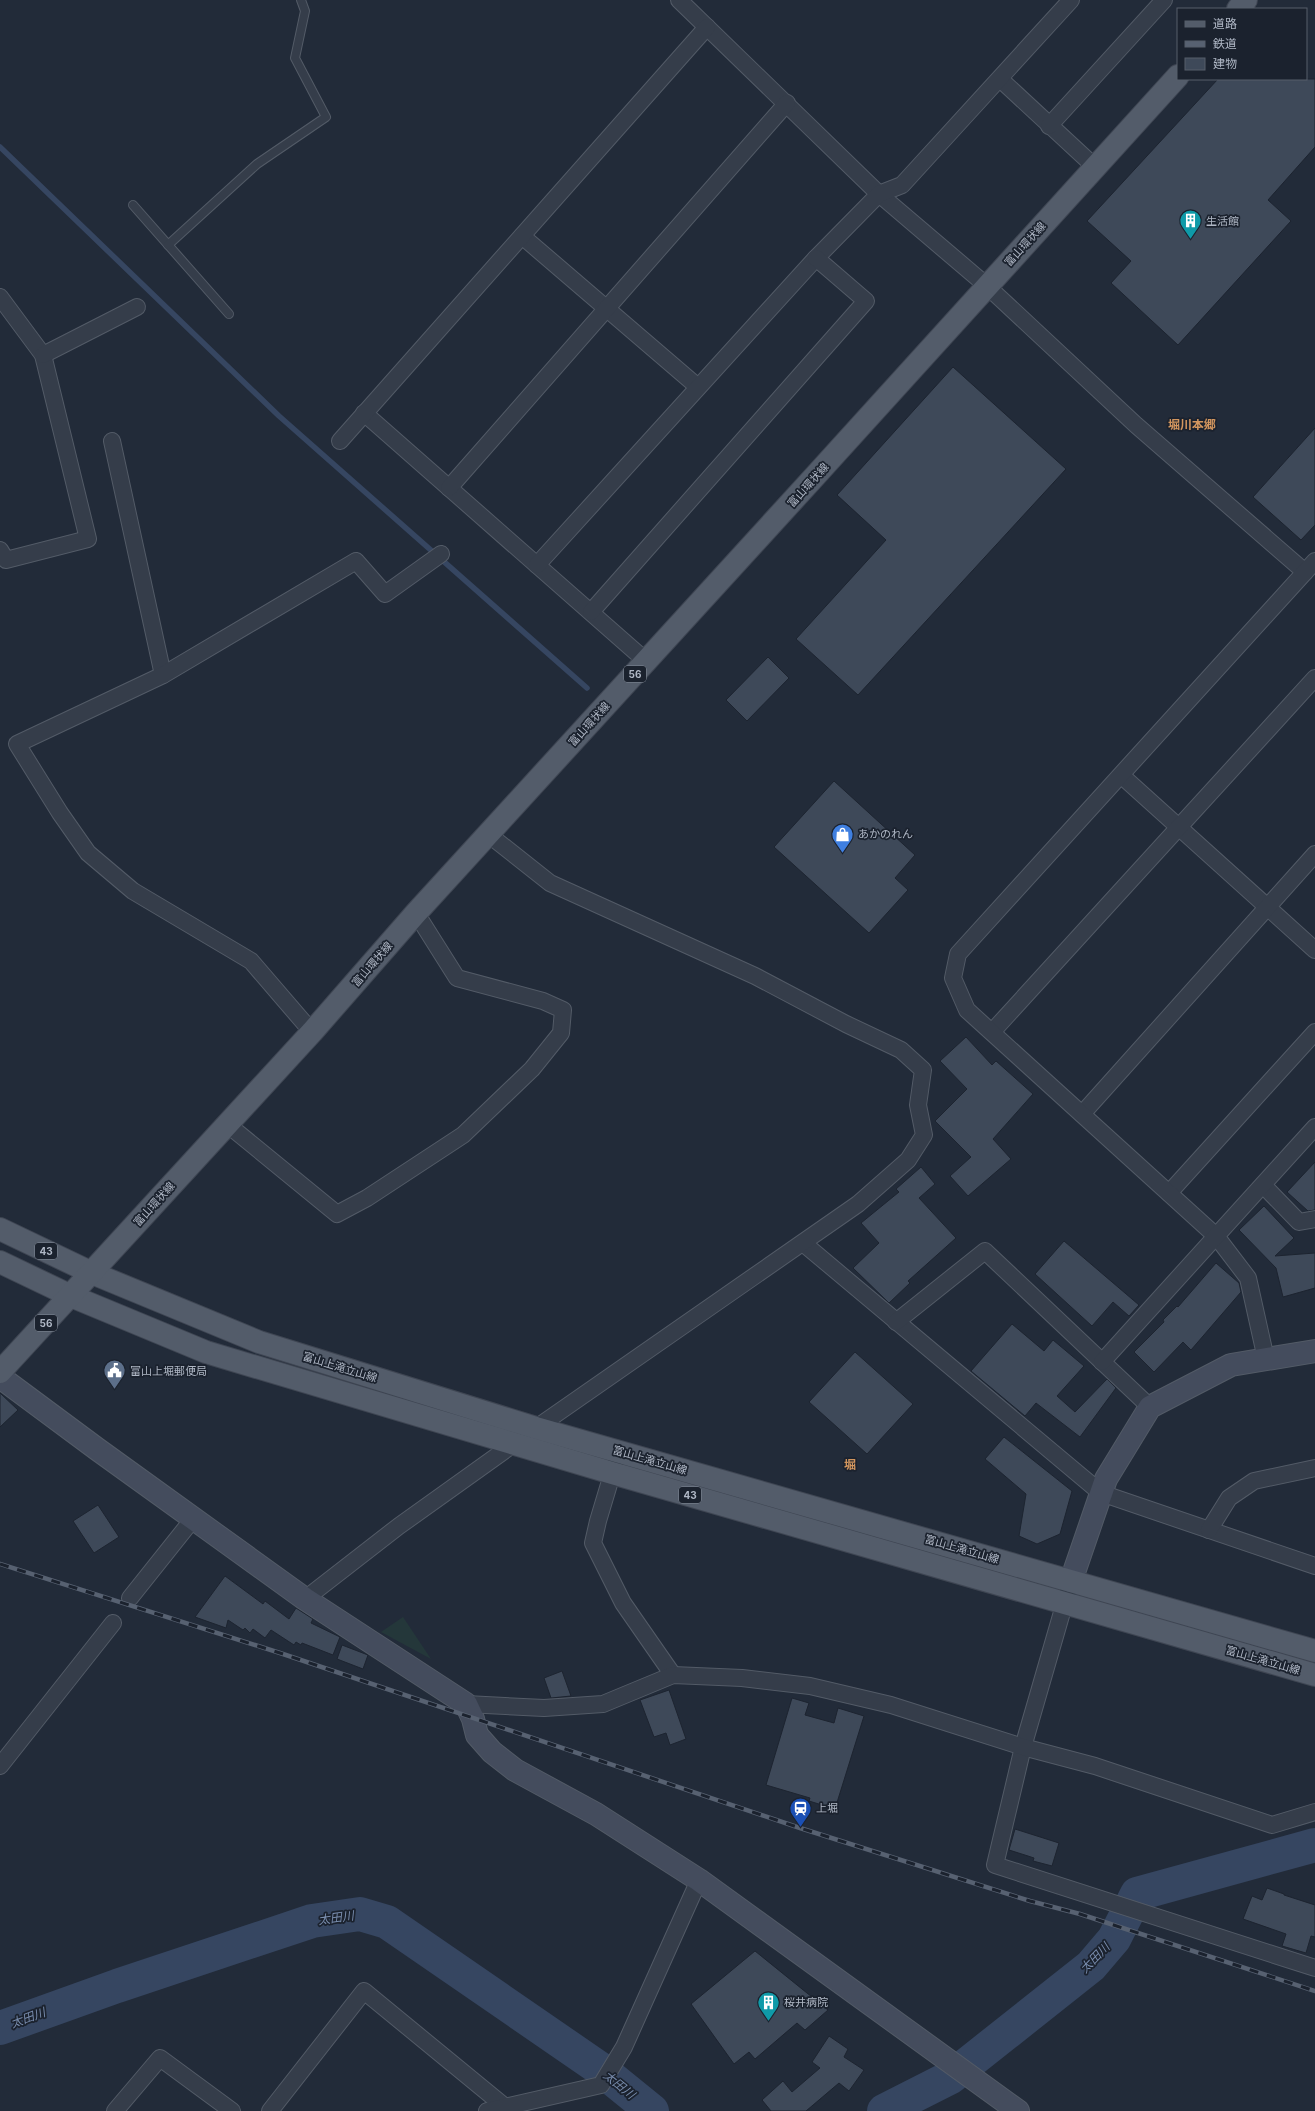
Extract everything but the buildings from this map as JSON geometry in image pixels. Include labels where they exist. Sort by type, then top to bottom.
[{"type":"main road","points":[[1239,8],[1246,0]]},
{"type":"main road","name":"富山環状線","points":[[0,1372],[312,1032],[416,913],[1177,77]]},
{"type":"main road","name":"富山上滝立山線","points":[[0,1229],[92,1273],[260,1342],[536,1428],[1315,1651]]},
{"type":"main road","name":"富山上滝立山線","points":[[0,1262],[71,1296],[206,1352],[612,1473],[1315,1675]]},
{"type":"street","points":[[679,0],[787,103],[879,194],[987,286],[1136,425],[1310,567],[1122,776],[958,954],[953,978],[967,1010],[1216,1236],[1248,1278],[1266,1359]]},
{"type":"street","points":[[537,565],[816,258],[879,194],[902,185],[1071,0]]},
{"type":"street","points":[[1049,126],[1164,0]]},
{"type":"street","points":[[340,441],[707,27]]},
{"type":"street","points":[[1000,79],[1095,167]]},
{"type":"street","points":[[449,488],[787,103]]},
{"type":"street","points":[[522,236],[698,387]]},
{"type":"street","points":[[591,612],[866,301],[816,258]]},
{"type":"street","points":[[0,297],[5,315],[43,355],[88,539],[6,560],[0,550]]},
{"type":"street","points":[[43,355],[136,307]]},
{"type":"street","points":[[364,413],[646,661]]},
{"type":"street","points":[[112,441],[163,675]]},
{"type":"street","points":[[312,1032],[251,961],[133,891],[88,853],[60,813],[17,744],[163,675],[356,561],[385,594],[441,554]]},
{"type":"street","points":[[992,1032],[1315,678]]},
{"type":"street","points":[[1122,776],[1315,950]]},
{"type":"street","points":[[305,1599],[400,1526],[516,1444],[536,1428],[858,1204],[908,1160],[924,1135],[918,1105],[923,1070],[901,1050],[846,1024],[755,976],[550,883],[488,834]]},
{"type":"street","points":[[1082,1114],[1315,854]]},
{"type":"street","points":[[227,1124],[336,1214],[367,1198],[462,1135],[532,1069],[561,1033],[563,1010],[543,1001],[457,978],[416,913]]},
{"type":"street","points":[[1169,1193],[1315,1032]]},
{"type":"street","points":[[1102,1362],[1315,1127]]},
{"type":"street","points":[[1263,1185],[1299,1222],[1315,1219]]},
{"type":"street","points":[[803,1243],[1101,1493],[1315,1566]]},
{"type":"street","points":[[896,1322],[985,1251],[1150,1407]]},
{"type":"street","points":[[1315,1351],[1232,1365],[1150,1407],[1106,1479],[1071,1581],[1023,1747],[995,1865],[1315,1968]]},
{"type":"street","points":[[0,1377],[305,1599],[466,1704],[544,1708],[603,1704],[673,1675],[742,1678],[810,1686],[891,1705],[1023,1747],[1095,1766],[1272,1825],[1315,1812]]},
{"type":"street","points":[[619,1451],[593,1543],[624,1603],[673,1675]]},
{"type":"street","points":[[1209,1530],[1229,1498],[1254,1481],[1315,1468]]},
{"type":"street","points":[[130,1598],[193,1518]]},
{"type":"street","points":[[0,1766],[113,1623]]},
{"type":"street","points":[[466,1704],[473,1719],[477,1735],[492,1752],[515,1770],[596,1814],[699,1880],[1018,2111]]},
{"type":"street","points":[[488,2111],[504,2106],[600,2085],[624,2046],[699,1880]]},
{"type":"street","points":[[270,2111],[364,1991],[504,2106]]},
{"type":"street","points":[[115,2111],[160,2058],[232,2111]]},
{"type":"lane","points":[[168,245],[257,164],[326,117],[295,58],[305,11],[302,0]]},
{"type":"lane","points":[[133,206],[229,314]]},
{"type":"shaded area","points":[[403,1617],[431,1659],[381,1632]]},
{"type":"waterway","points":[[0,147],[279,416],[587,688]]},
{"type":"waterway","name":"太田川","points":[[884,2111],[951,2077],[1091,1966],[1114,1939],[1137,1894],[1315,1845]]},
{"type":"waterway","name":"太田川","points":[[0,2028],[117,1986],[312,1921],[360,1914],[387,1922],[599,2068],[652,2111]]},
{"type":"railway","points":[[0,1564],[280,1653],[800,1828],[1030,1901],[1080,1914],[1315,1991]]},
{"type":"place","name":"生活館","points":[[1191,240]]},
{"type":"place","name":"あかのれん","points":[[843,854]]},
{"type":"place","name":"富山上堀郵便局","points":[[115,1390]]},
{"type":"place","name":"上堀","points":[[800,1828]]},
{"type":"place","name":"桜井病院","points":[[769,2022]]},
{"type":"district","name":"堀川本郷","points":[[1192,425]]},
{"type":"district","name":"堀","points":[[850,1465]]}]
